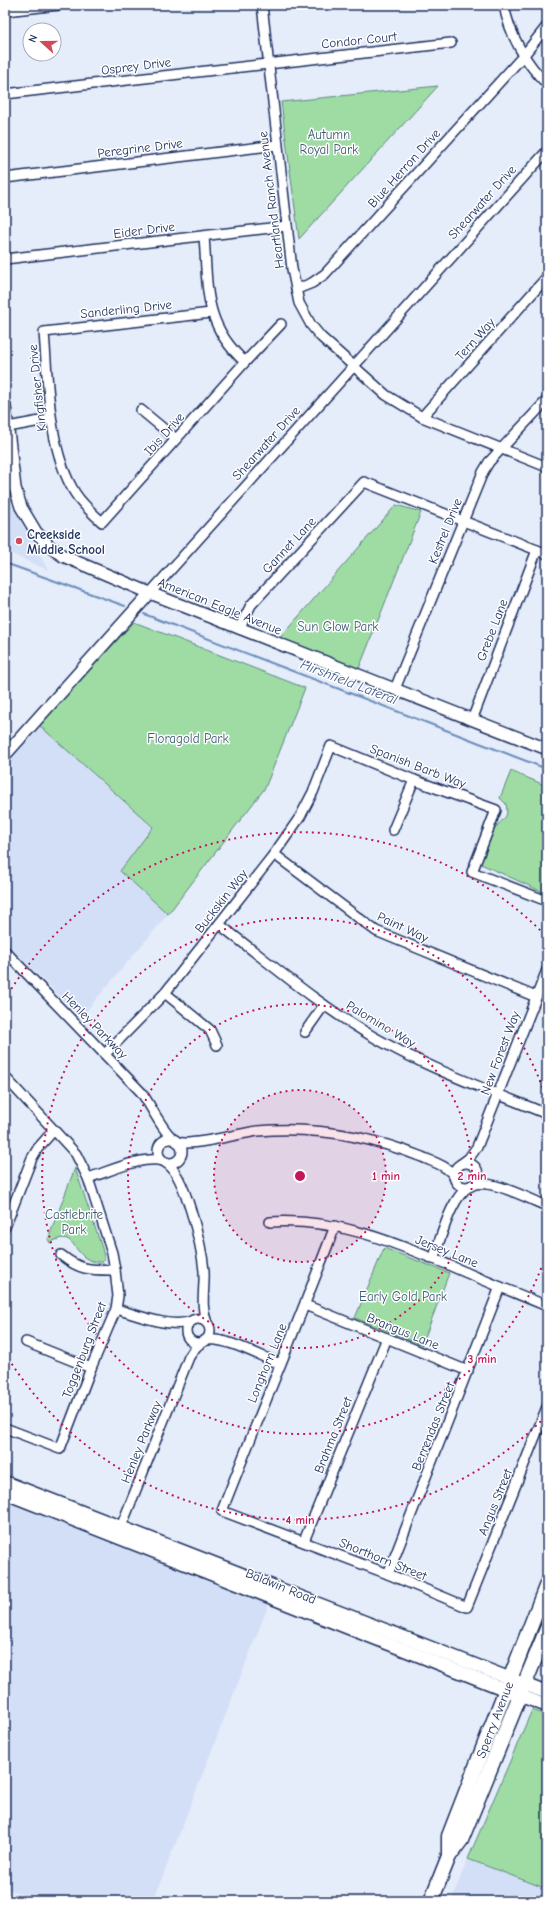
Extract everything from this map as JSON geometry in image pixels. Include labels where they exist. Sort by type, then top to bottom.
[{"type":"main road","name":"Baldwin Road","points":[[5,1482],[119,1532],[182,1562],[507,1684]]},
{"type":"main road","name":"Baldwin Road","points":[[5,1493],[236,1572],[522,1690],[547,1706]]},
{"type":"main road","points":[[182,1562],[184,1559],[189,1559],[214,1569],[236,1572]]},
{"type":"main road","name":"Sperry Avenue","points":[[449,1856],[449,1836],[547,1584]]},
{"type":"main road","name":"Sperry Avenue","points":[[431,1901],[449,1856],[461,1840],[547,1629]]},
{"type":"main road","name":"Baldwin Road","points":[[522,1690],[547,1693]]},
{"type":"street","points":[[5,11],[58,5]]},
{"type":"street","name":"Heartland Ranch Avenue","points":[[262,5],[292,269],[299,303],[311,326],[353,367],[386,396],[422,417],[547,466]]},
{"type":"street","points":[[504,5],[510,26],[532,70],[547,84]]},
{"type":"street","name":"Blue Herron Drive","points":[[297,289],[312,283],[325,274],[524,55],[547,26]]},
{"type":"street","name":"Condor Court","points":[[269,63],[451,43]]},
{"type":"street","name":"Osprey Drive","points":[[5,94],[269,63]]},
{"type":"street","name":"Peregrine Drive","points":[[5,178],[278,145]]},
{"type":"street","name":"Shearwater Drive","points":[[6,750],[150,593],[547,150]]},
{"type":"street","name":"Eider Drive","points":[[5,259],[287,226]]},
{"type":"street","points":[[204,236],[211,313],[224,339],[232,350],[245,362]]},
{"type":"street","name":"Tern Way","points":[[422,417],[547,277]]},
{"type":"street","name":"Sanderling Drive","points":[[44,332],[211,313]]},
{"type":"street","name":"Ibis Drive","points":[[102,522],[245,362],[281,324]]},
{"type":"street","name":"Kingfisher Drive","points":[[44,332],[51,419],[64,471],[69,484],[84,505],[102,522]]},
{"type":"street","name":"Kestrel Drive","points":[[395,689],[483,472],[489,462],[547,400]]},
{"type":"street","name":"American Eagle Avenue","points":[[5,406],[17,498],[25,516],[36,532],[49,546],[67,558],[239,629],[547,749]]},
{"type":"street","points":[[141,410],[176,439]]},
{"type":"street","points":[[8,427],[51,419]]},
{"type":"street","name":"Gannet Lane","points":[[239,629],[252,605],[364,482],[464,521]]},
{"type":"street","points":[[464,521],[547,554]]},
{"type":"street","name":"Grebe Lane","points":[[472,720],[537,550]]},
{"type":"street","name":"Spanish Barb Way","points":[[331,746],[414,780],[496,810],[472,872],[547,901]]},
{"type":"street","name":"Buckskin Way","points":[[105,1054],[165,993],[220,925],[274,854],[300,817],[313,792],[331,746]]},
{"type":"street","points":[[393,830],[414,780]]},
{"type":"street","name":"Paint Way","points":[[274,854],[376,930],[536,997]]},
{"type":"street","name":"Palomino Way","points":[[220,925],[324,1005],[370,1036],[423,1064],[547,1114]]},
{"type":"street","name":"Henley Parkway","points":[[5,951],[146,1098],[168,1134],[176,1141]]},
{"type":"street","name":"New Forest Way","points":[[461,1164],[468,1160],[477,1147],[547,970]]},
{"type":"street","points":[[165,993],[210,1030],[217,1045]]},
{"type":"street","points":[[305,1032],[324,1005]]},
{"type":"street","name":"Toggenburg Street","points":[[5,1077],[76,1154],[88,1178],[112,1253],[118,1296],[116,1309],[91,1368],[60,1449],[5,1428]]},
{"type":"street","name":"Henley Parkway","points":[[159,1147],[162,1137],[160,1122]]},
{"type":"street","points":[[142,1161],[164,1141],[184,1143],[200,1142],[232,1134],[298,1129],[325,1131],[378,1142],[439,1164],[453,1166],[471,1164],[482,1177],[494,1186]]},
{"type":"street","points":[[5,1227],[32,1158],[38,1148],[54,1130]]},
{"type":"street","points":[[176,1141],[182,1147],[178,1166],[179,1178],[201,1250],[204,1271],[203,1303],[210,1333],[203,1341]]},
{"type":"street","points":[[88,1178],[142,1161],[156,1160],[173,1163],[186,1149],[200,1142]]},
{"type":"street","points":[[159,1147],[159,1156],[164,1162],[173,1168],[179,1178]]},
{"type":"street","name":"New Forest Way","points":[[476,1169],[475,1162],[477,1147]]},
{"type":"street","points":[[439,1164],[451,1173],[462,1186],[480,1183],[494,1186],[547,1206]]},
{"type":"street","points":[[455,1204],[455,1171],[461,1164]]},
{"type":"street","points":[[433,1259],[455,1204],[464,1191],[478,1176],[476,1169]]},
{"type":"street","name":"Jersey Lane","points":[[270,1222],[293,1220],[335,1226],[376,1237],[547,1306]]},
{"type":"street","name":"Longhorn Lane","points":[[222,1511],[305,1305],[335,1226]]},
{"type":"street","points":[[61,1255],[76,1266],[88,1269],[115,1270]]},
{"type":"street","name":"Berrendas Street","points":[[388,1574],[500,1287]]},
{"type":"street","points":[[187,1335],[188,1325],[193,1320],[203,1303]]},
{"type":"street","name":"Brangus Lane","points":[[305,1305],[468,1371]]},
{"type":"street","points":[[116,1309],[169,1323],[182,1330],[196,1342],[211,1339],[226,1342],[280,1364]]},
{"type":"street","points":[[169,1323],[182,1323],[200,1319],[208,1324],[214,1333],[226,1342]]},
{"type":"street","name":"Henley Parkway","points":[[187,1335],[190,1344],[189,1357]]},
{"type":"street","name":"Brahma Street","points":[[304,1541],[386,1338]]},
{"type":"street","name":"Henley Parkway","points":[[119,1532],[189,1357],[196,1347],[203,1341]]},
{"type":"street","points":[[26,1342],[91,1368]]},
{"type":"street","name":"Angus Street","points":[[467,1607],[547,1407]]},
{"type":"street","name":"Shorthorn Street","points":[[222,1511],[304,1541],[467,1607]]},
{"type":"shaded area","name":"Creekside Middle School","points":[[5,492],[26,531],[48,570],[5,551]]},
{"type":"shaded area","points":[[39,725],[153,828],[120,871],[168,914],[81,1017],[5,942],[5,763]]},
{"type":"shaded area","points":[[5,1494],[273,1593],[153,1901],[39,1901],[5,1888]]},
{"type":"shaded area","points":[[468,1859],[547,1889],[547,1901],[451,1901]]},
{"type":"green space","name":"Autumn Royal Park","points":[[438,86],[299,239],[281,102]]},
{"type":"green space","name":"Sun Glow Park","points":[[396,505],[421,512],[358,671],[278,640]]},
{"type":"green space","name":"Floragold Park","points":[[134,622],[305,688],[265,788],[168,914],[120,871],[153,827],[39,725]]},
{"type":"green space","points":[[511,771],[547,786],[547,894],[481,864],[492,834],[504,819],[507,812],[506,804],[500,798]]},
{"type":"green space","name":"Castlebrite Park","points":[[75,1168],[102,1248],[105,1260],[101,1262],[91,1261],[84,1257],[71,1241],[59,1239],[50,1243],[48,1239]]},
{"type":"green space","name":"Early Gold Park","points":[[384,1248],[449,1273],[422,1345],[355,1318]]},
{"type":"green space","points":[[532,1710],[547,1715],[547,1889],[468,1859]]},
{"type":"waterway","points":[[5,563],[125,606]]},
{"type":"waterway","name":"Hirshfield Lateral","points":[[144,614],[547,769]]},
{"type":"place","name":"Creekside Middle School","points":[[19,541]]}]
